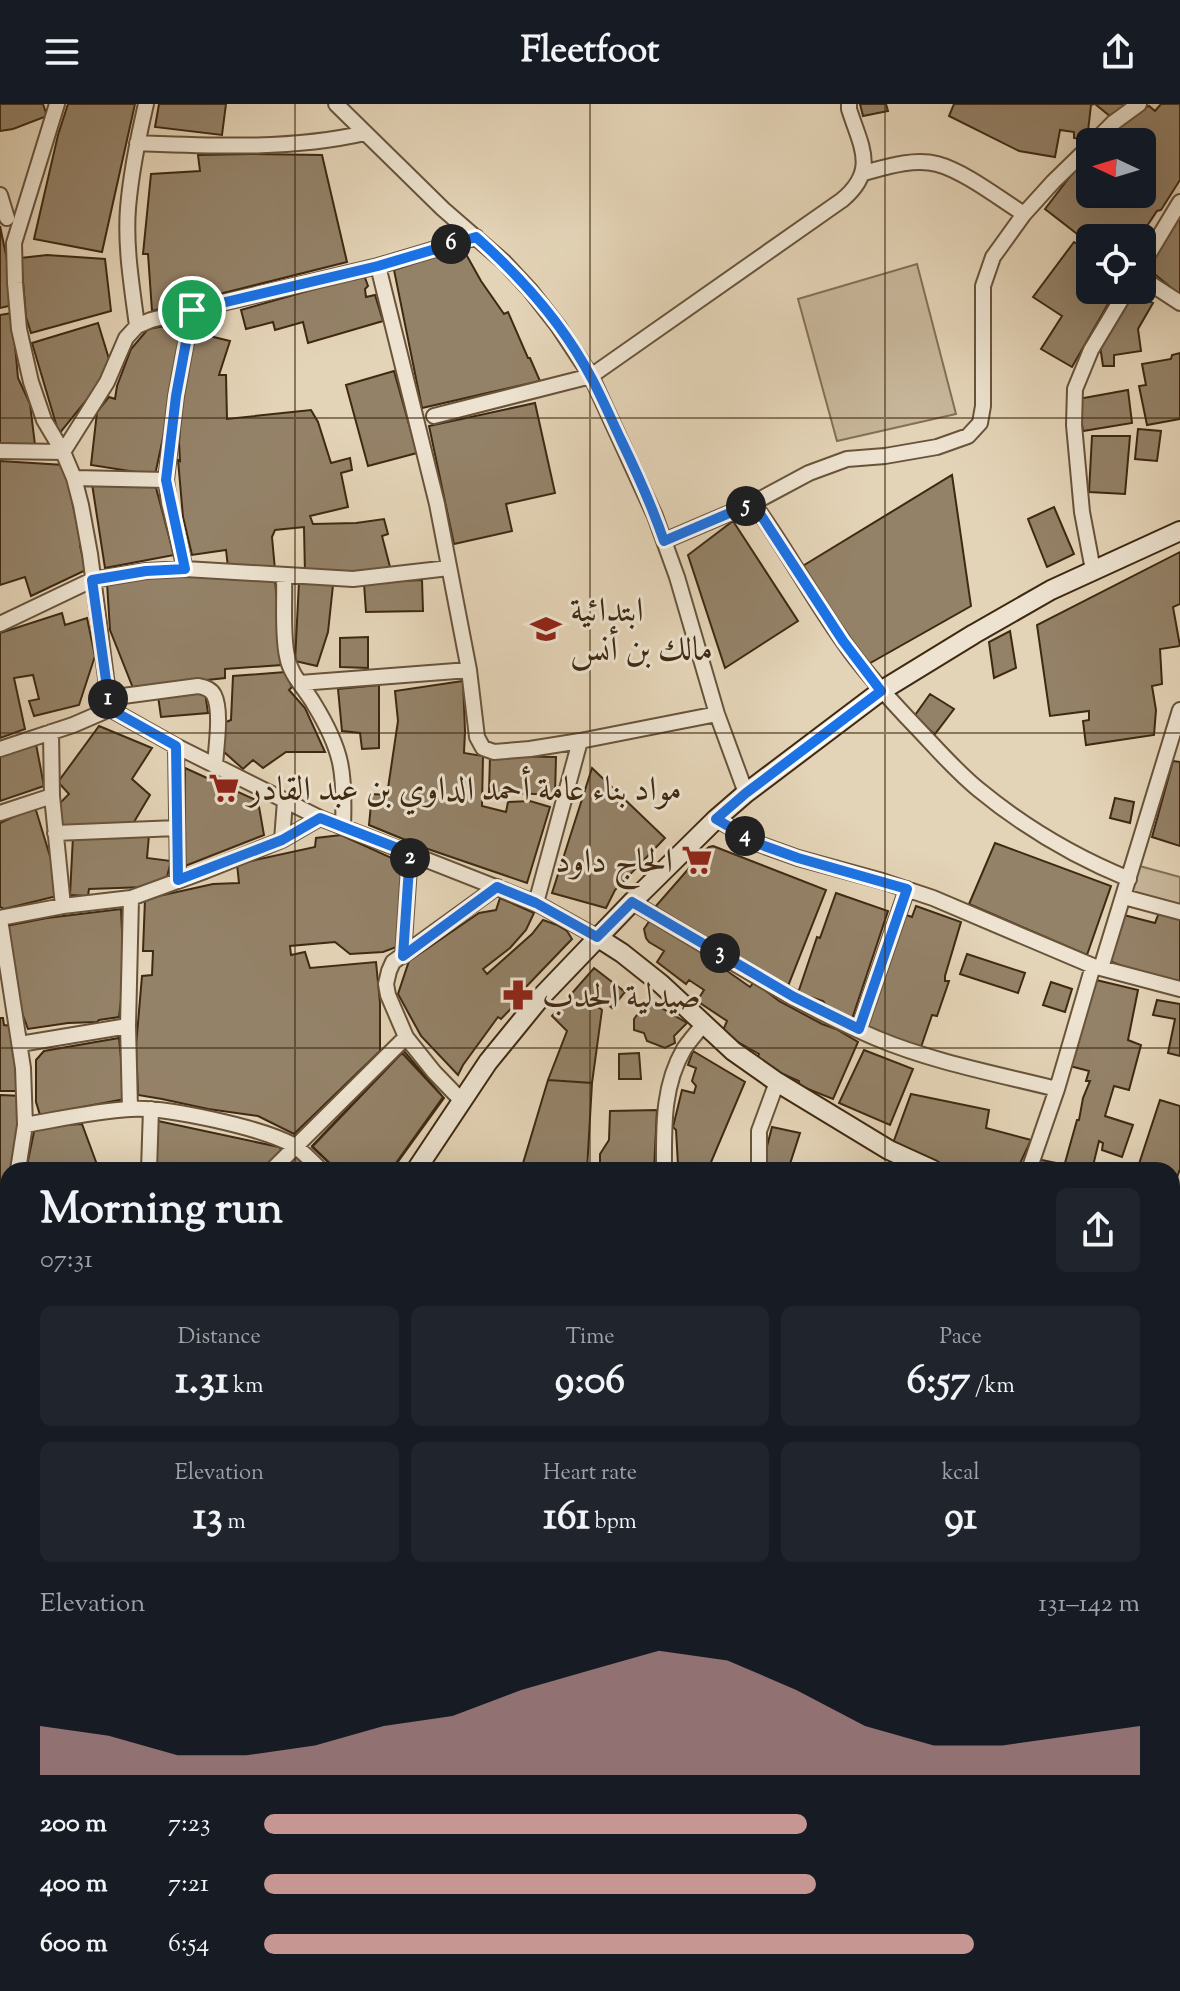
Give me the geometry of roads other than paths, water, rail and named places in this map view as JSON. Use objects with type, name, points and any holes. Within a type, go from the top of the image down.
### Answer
[{"type":"street","points":[[9,219],[57,104]]},
{"type":"street","points":[[137,326],[129,258],[128,210],[146,104]]},
{"type":"street","points":[[336,104],[443,209],[504,262],[558,326],[591,376],[655,516],[677,577],[717,714],[746,793]]},
{"type":"street","points":[[434,416],[591,376],[842,200],[855,189],[864,173],[864,158],[849,104]]},
{"type":"street","points":[[1108,128],[1139,104]]},
{"type":"street","points":[[137,143],[278,145],[335,140],[365,133]]},
{"type":"street","points":[[664,541],[753,503],[809,473],[847,459],[937,447],[968,436],[980,423],[983,406],[983,286],[993,257],[1024,214],[1076,160]]},
{"type":"street","points":[[864,173],[914,162],[937,164],[963,176],[1024,214]]},
{"type":"street","points":[[0,195],[14,243],[19,329],[31,382],[44,420],[74,478],[81,505],[109,704]]},
{"type":"street","points":[[1156,242],[1180,202]]},
{"type":"street","points":[[63,452],[107,382],[126,338],[137,326],[151,320],[378,266],[476,237]]},
{"type":"street","points":[[378,266],[437,504],[469,670],[477,737],[483,748],[494,752],[530,749],[717,714]]},
{"type":"street","points":[[1156,287],[1180,303]]},
{"type":"street","points":[[1093,570],[1082,512],[1074,425],[1075,389],[1091,350],[1119,304]]},
{"type":"street","points":[[185,569],[166,480],[176,396],[192,310]]},
{"type":"street","points":[[0,451],[63,452]]},
{"type":"street","points":[[74,478],[166,480]]},
{"type":"street","points":[[753,503],[843,641],[881,691],[975,787],[1014,818],[1076,855],[1129,879]]},
{"type":"street","points":[[421,1162],[488,1062],[541,997],[632,902],[746,793],[881,691],[1038,597],[1180,531]]},
{"type":"street","points":[[0,624],[92,580],[146,571],[185,569],[353,579],[449,568]]},
{"type":"street","points":[[284,576],[287,656],[292,672],[334,739],[342,763],[343,827]]},
{"type":"street","points":[[300,683],[469,670]]},
{"type":"street","points":[[0,749],[51,732],[109,704],[198,686],[214,694],[218,710],[215,766]]},
{"type":"street","points":[[109,704],[176,746],[320,818],[536,903],[597,937],[651,976],[733,1051],[777,1082],[889,1150],[915,1162]]},
{"type":"street","points":[[1032,1162],[1097,967],[1124,897],[1180,710]]},
{"type":"street","points":[[51,732],[52,796],[63,906]]},
{"type":"street","points":[[536,903],[580,741]]},
{"type":"street","points":[[176,746],[178,880]]},
{"type":"street","points":[[0,813],[52,796]]},
{"type":"street","points":[[282,840],[285,801]]},
{"type":"street","points":[[19,1162],[25,1125],[24,1080],[20,1044],[8,1016],[0,919],[63,906],[131,898],[282,840],[320,818]]},
{"type":"street","points":[[716,819],[759,844],[948,903],[1097,967],[1180,989]]},
{"type":"street","points":[[55,833],[177,828]]},
{"type":"street","points":[[403,956],[410,853]]},
{"type":"street","points":[[461,1100],[406,1037],[386,984],[393,962],[497,887]]},
{"type":"street","points":[[859,1029],[907,889]]},
{"type":"street","points":[[1124,897],[1180,912]]},
{"type":"street","points":[[130,1109],[131,898]]},
{"type":"street","points":[[632,902],[794,997],[876,1038],[929,1057],[1057,1089]]},
{"type":"street","points":[[664,1162],[664,1112],[674,1071],[685,1048],[704,1024]]},
{"type":"street","points":[[20,1044],[128,1026]]},
{"type":"street","points":[[280,1162],[406,1037]]},
{"type":"street","points":[[759,1162],[759,1131],[777,1082]]},
{"type":"street","points":[[25,1125],[130,1109],[151,1109],[263,1134],[295,1146],[312,1162]]},
{"type":"street","points":[[149,1162],[151,1109]]},
{"type":"place","name":"ابتدائية مالك بن أنس","points":[[546,629]]},
{"type":"place","name":"مواد بناء عامة أحمد الداوي بن عبد القادر","points":[[224,788]]},
{"type":"place","name":"الحاج داود","points":[[697,860]]},
{"type":"place","name":"صيدلية الحدب","points":[[518,995]]}]
